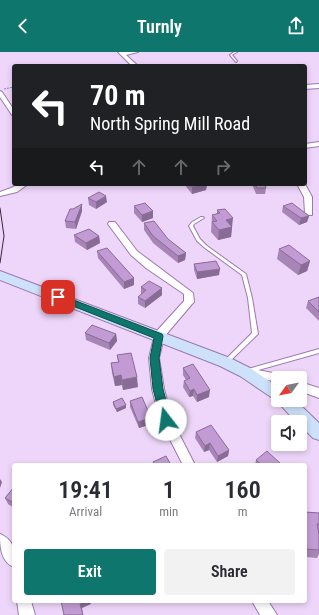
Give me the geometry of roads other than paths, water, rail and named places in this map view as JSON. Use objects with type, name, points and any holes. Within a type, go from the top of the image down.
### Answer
[{"type":"main road","points":[[0,275],[225,362],[245,372],[271,390]]},
{"type":"main road","points":[[291,407],[319,433]]},
{"type":"street","points":[[121,53],[136,52]]},
{"type":"street","points":[[121,53],[133,64]]},
{"type":"street","points":[[307,87],[319,86]]},
{"type":"street","points":[[0,93],[12,111]]},
{"type":"street","points":[[307,146],[319,144]]},
{"type":"street","points":[[0,194],[14,190],[21,186]]},
{"type":"street","points":[[302,186],[308,197],[309,213]]},
{"type":"street","points":[[112,224],[134,253],[149,266],[188,293],[189,302],[159,336],[154,358],[158,389],[166,420],[188,463]]},
{"type":"street","points":[[245,372],[271,377]]},
{"type":"street","points":[[307,389],[319,393]]},
{"type":"street","points":[[0,541],[4,544],[12,557]]},
{"type":"street","points":[[24,603],[26,615]]},
{"type":"street","points":[[260,603],[269,615]]},
{"type":"lane","points":[[236,52],[231,55],[236,61]]},
{"type":"lane","points":[[202,218],[193,223],[191,226],[193,233],[206,247],[244,274],[250,298],[255,334],[225,362]]},
{"type":"lane","points":[[245,372],[319,351]]},
{"type":"tram line","points":[[0,208],[4,236],[0,263]]}]
